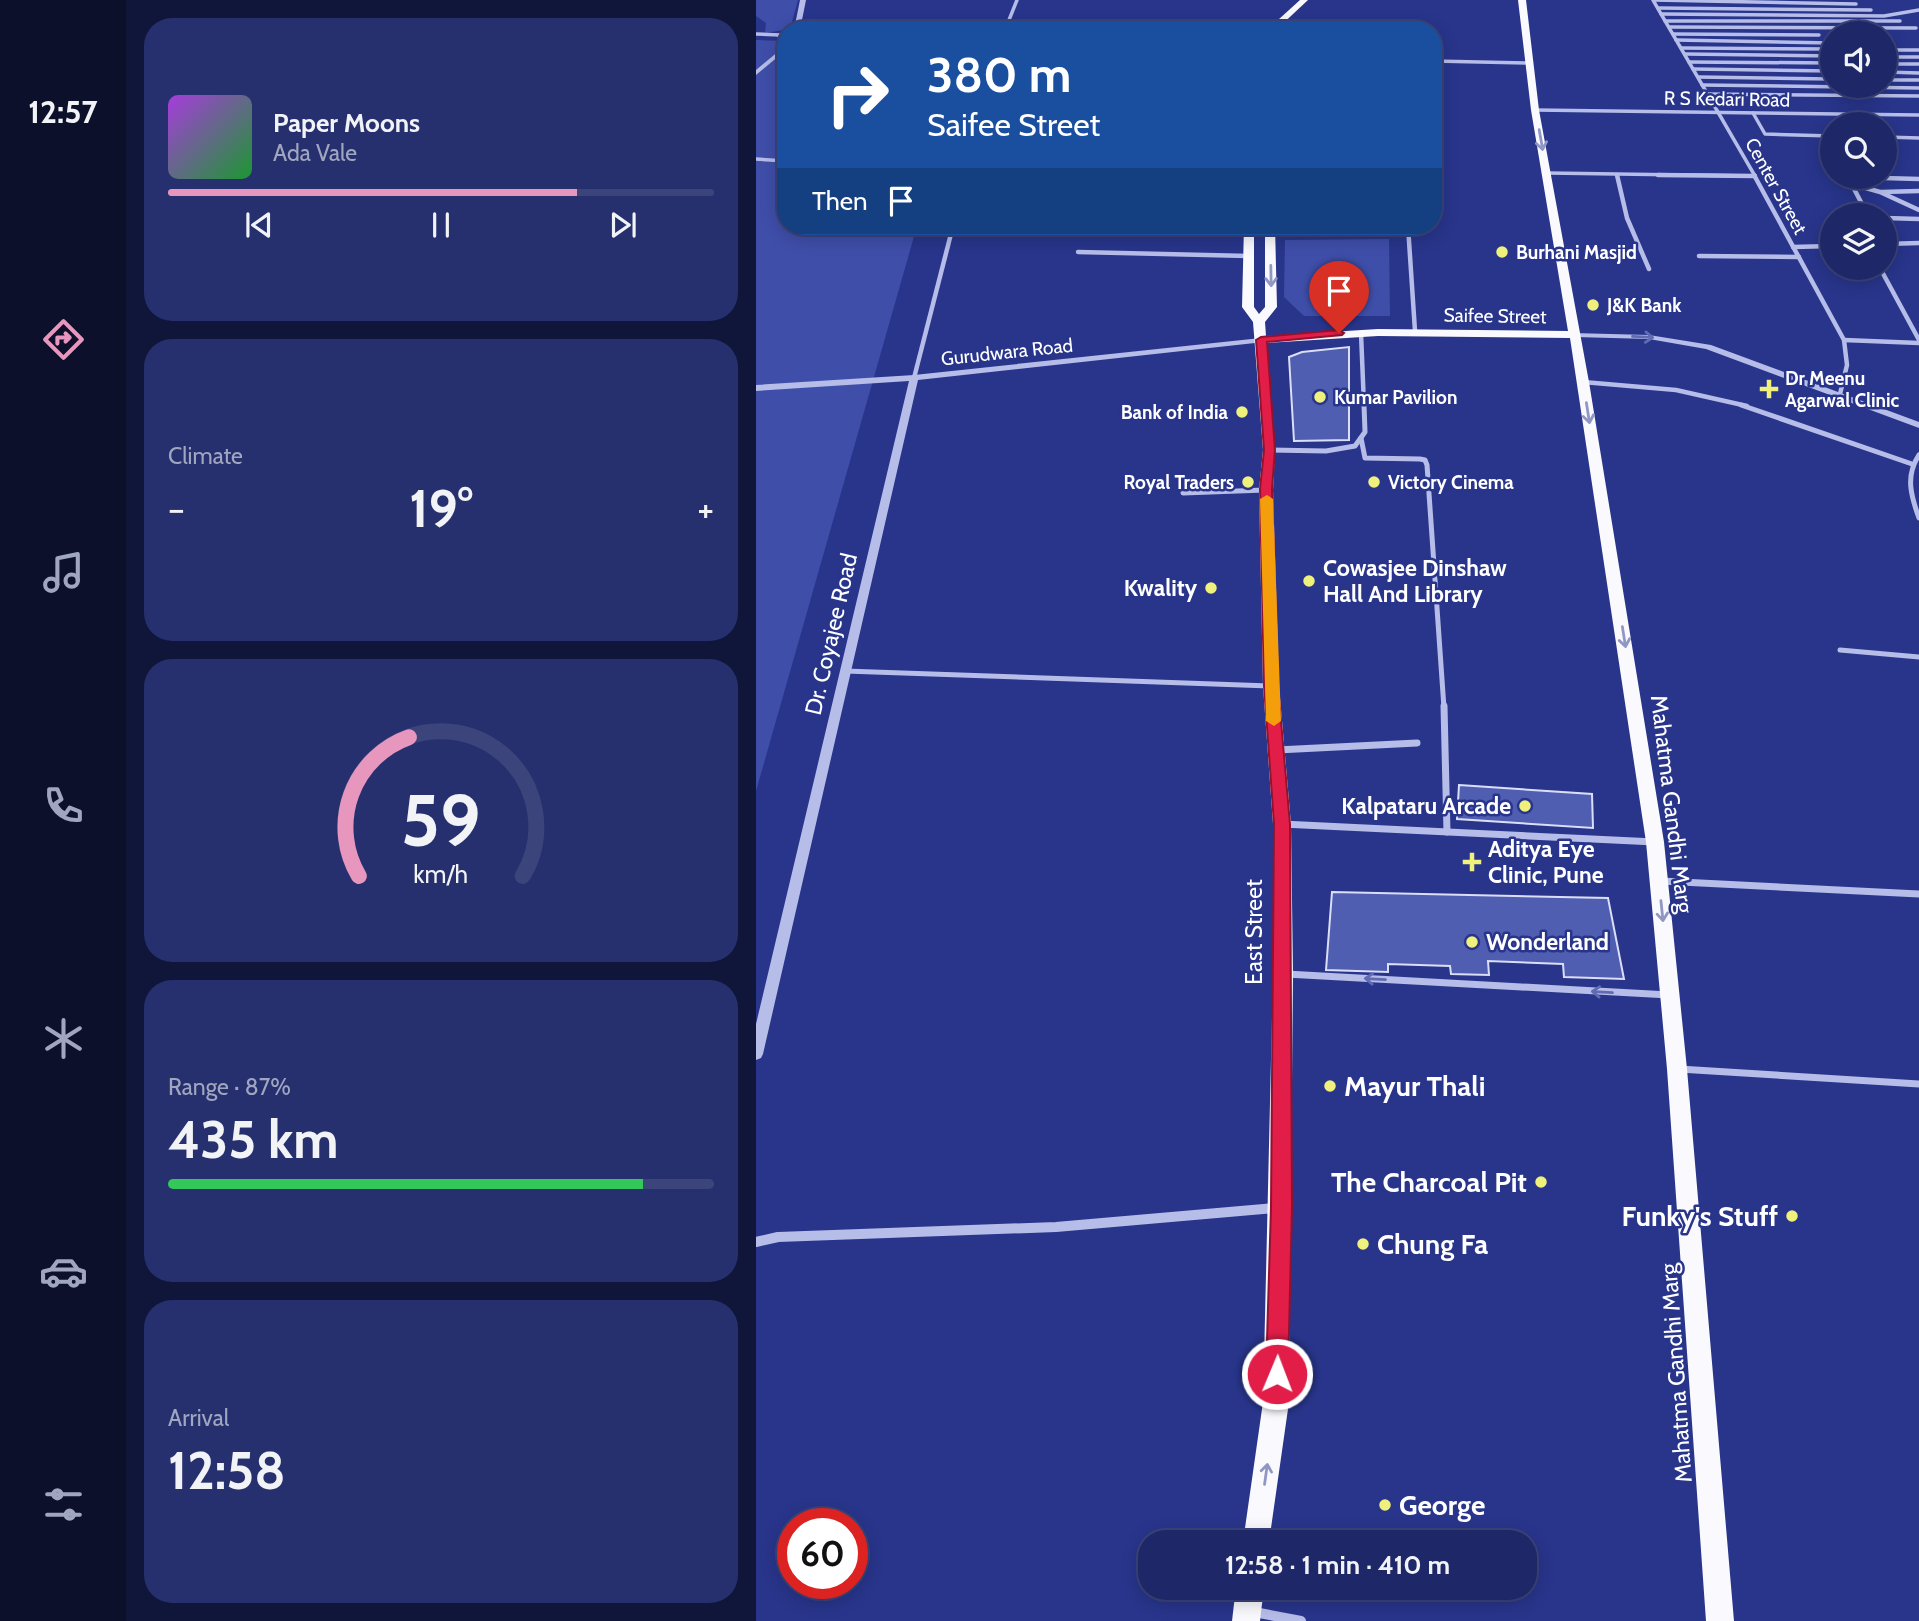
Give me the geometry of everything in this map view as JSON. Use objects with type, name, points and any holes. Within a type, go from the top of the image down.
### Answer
[{"type":"main road","points":[[1281,21],[1304,0]]},
{"type":"main road","name":"Mahatma Gandhi Marg","points":[[1522,0],[1535,110],[1583,382],[1655,842],[1677,1069],[1720,1621]]},
{"type":"main road","name":"East Street","points":[[1249,235],[1248,307],[1260,331],[1269,450],[1266,489],[1271,686],[1282,824],[1281,1207],[1276,1402],[1258,1530]]},
{"type":"main road","name":"East Street","points":[[1260,331],[1272,307],[1270,235]]},
{"type":"main road","name":"Saifee Street","points":[[1260,331],[1317,334],[1415,331],[1575,335]]},
{"type":"street","points":[[799,21],[803,0]]},
{"type":"street","points":[[1009,21],[1017,0]]},
{"type":"street","points":[[1653,0],[1856,4]]},
{"type":"street","name":"Center Street","points":[[1653,0],[1755,176],[1844,340],[1847,365],[1840,394]]},
{"type":"street","points":[[1847,0],[1917,28]]},
{"type":"street","points":[[1721,1],[1725,8]]},
{"type":"street","points":[[1658,8],[1871,10]]},
{"type":"street","points":[[1661,14],[1884,16],[1919,10]]},
{"type":"street","points":[[1665,21],[1900,22]]},
{"type":"street","points":[[1669,27],[1917,28]]},
{"type":"street","points":[[756,34],[777,35]]},
{"type":"street","points":[[1673,34],[1819,35]]},
{"type":"street","points":[[1676,40],[1820,43]]},
{"type":"street","points":[[1681,48],[1820,49]]},
{"type":"street","points":[[1897,50],[1919,50]]},
{"type":"street","points":[[756,72],[777,54]]},
{"type":"street","points":[[1685,54],[1820,56]]},
{"type":"street","points":[[1897,57],[1919,57]]},
{"type":"street","points":[[1442,61],[1531,63]]},
{"type":"street","points":[[1689,61],[1820,63]]},
{"type":"street","points":[[1897,64],[1919,64]]},
{"type":"street","points":[[1693,69],[1820,71]]},
{"type":"street","points":[[1897,72],[1919,72]]},
{"type":"street","points":[[1698,77],[1820,79]]},
{"type":"street","points":[[1897,80],[1919,80]]},
{"type":"street","points":[[1702,85],[1919,88]]},
{"type":"street","points":[[1707,94],[1919,96]]},
{"type":"street","name":"R S Kedari Road","points":[[1535,110],[1919,115]]},
{"type":"street","points":[[1753,113],[1765,134],[1820,136]]},
{"type":"street","points":[[1897,137],[1919,138]]},
{"type":"street","points":[[756,159],[777,160]]},
{"type":"street","points":[[1546,173],[1755,176]]},
{"type":"street","points":[[1616,174],[1627,218],[1649,269]]},
{"type":"street","points":[[1897,178],[1919,179]]},
{"type":"street","points":[[1870,189],[1919,210]]},
{"type":"street","points":[[1880,192],[1919,191]]},
{"type":"street","points":[[1897,218],[1919,219]]},
{"type":"street","name":"Dr. Coyajee Road","points":[[756,1054],[843,671],[951,235]]},
{"type":"street","name":"Saifee Street","points":[[1409,235],[1415,331]]},
{"type":"street","points":[[1897,244],[1919,243]]},
{"type":"street","points":[[1793,247],[1820,246]]},
{"type":"street","points":[[1078,252],[1249,256]]},
{"type":"street","points":[[1699,256],[1799,257]]},
{"type":"street","points":[[1844,340],[1919,342],[1886,280]]},
{"type":"street","name":"Gurudwara Road","points":[[756,387],[914,378],[1260,331]]},
{"type":"street","points":[[1269,450],[1341,449],[1355,446],[1362,438],[1365,432],[1361,332]]},
{"type":"street","points":[[1575,335],[1649,337],[1696,344],[1840,394],[1919,425]]},
{"type":"street","points":[[1583,382],[1647,386],[1707,396],[1780,416],[1912,464]]},
{"type":"street","points":[[1362,438],[1365,458],[1420,459],[1425,460],[1427,465],[1445,728],[1447,832]]},
{"type":"street","points":[[1919,455],[1912,464],[1909,481],[1919,518]]},
{"type":"street","points":[[1183,493],[1266,489]]},
{"type":"street","points":[[1840,650],[1919,657]]},
{"type":"street","points":[[843,671],[1271,686]]},
{"type":"street","points":[[1276,750],[1417,743]]},
{"type":"street","points":[[1282,824],[1655,842]]},
{"type":"street","points":[[1659,881],[1919,894]]},
{"type":"street","points":[[1283,974],[1670,995]]},
{"type":"street","points":[[1677,1069],[1919,1084]]},
{"type":"street","points":[[756,1242],[778,1237],[1056,1227],[1281,1207]]},
{"type":"street","points":[[1247,1606],[1301,1621]]},
{"type":"shaded area","points":[[756,0],[798,0],[792,21],[777,21],[777,31],[765,33],[766,23],[756,16]]},
{"type":"shaded area","points":[[756,40],[777,41],[777,235],[914,235],[756,791]]},
{"type":"shaded area","points":[[1389,239],[1390,316],[1304,316],[1284,297],[1285,240]]},
{"type":"building","name":"Kumar Pavilion","points":[[1349,347],[1349,440],[1294,441],[1289,357],[1302,352]]},
{"type":"building","name":"Kalpataru Arcade","points":[[1459,785],[1592,794],[1593,828],[1457,819]]},
{"type":"building","name":"Wonderland","points":[[1332,892],[1608,898],[1624,979],[1564,977],[1563,964],[1488,961],[1489,975],[1451,974],[1450,966],[1388,964],[1388,972],[1326,970]]},
{"type":"slow traffic","points":[[1267,499],[1274,721]]},
{"type":"place","name":"Burhani Masjid","points":[[1502,252]]},
{"type":"place","name":"J&K Bank","points":[[1593,305]]},
{"type":"place","name":"Dr Meenu Agarwal Clinic","points":[[1769,389]]},
{"type":"place","name":"Kumar Pavilion","points":[[1320,397]]},
{"type":"place","name":"Bank of India","points":[[1242,412]]},
{"type":"place","name":"Royal Traders","points":[[1248,482]]},
{"type":"place","name":"Victory Cinema","points":[[1374,482]]},
{"type":"place","name":"Cowasjee Dinshaw Hall And Library","points":[[1309,581]]},
{"type":"place","name":"Kwality","points":[[1211,588]]},
{"type":"place","name":"Kalpataru Arcade","points":[[1525,806]]},
{"type":"place","name":"Aditya Eye Clinic, Pune","points":[[1472,862]]},
{"type":"place","name":"Wonderland","points":[[1472,942]]},
{"type":"place","name":"Mayur Thali","points":[[1330,1086]]},
{"type":"place","name":"The Charcoal Pit","points":[[1541,1182]]},
{"type":"place","name":"Funky's Stuff","points":[[1792,1216]]},
{"type":"place","name":"Chung Fa","points":[[1363,1244]]},
{"type":"place","name":"George","points":[[1385,1505]]},
{"type":"route","points":[[1277,1374],[1281,1207],[1282,824],[1271,686],[1266,489],[1269,450],[1261,340],[1339,333]]}]
